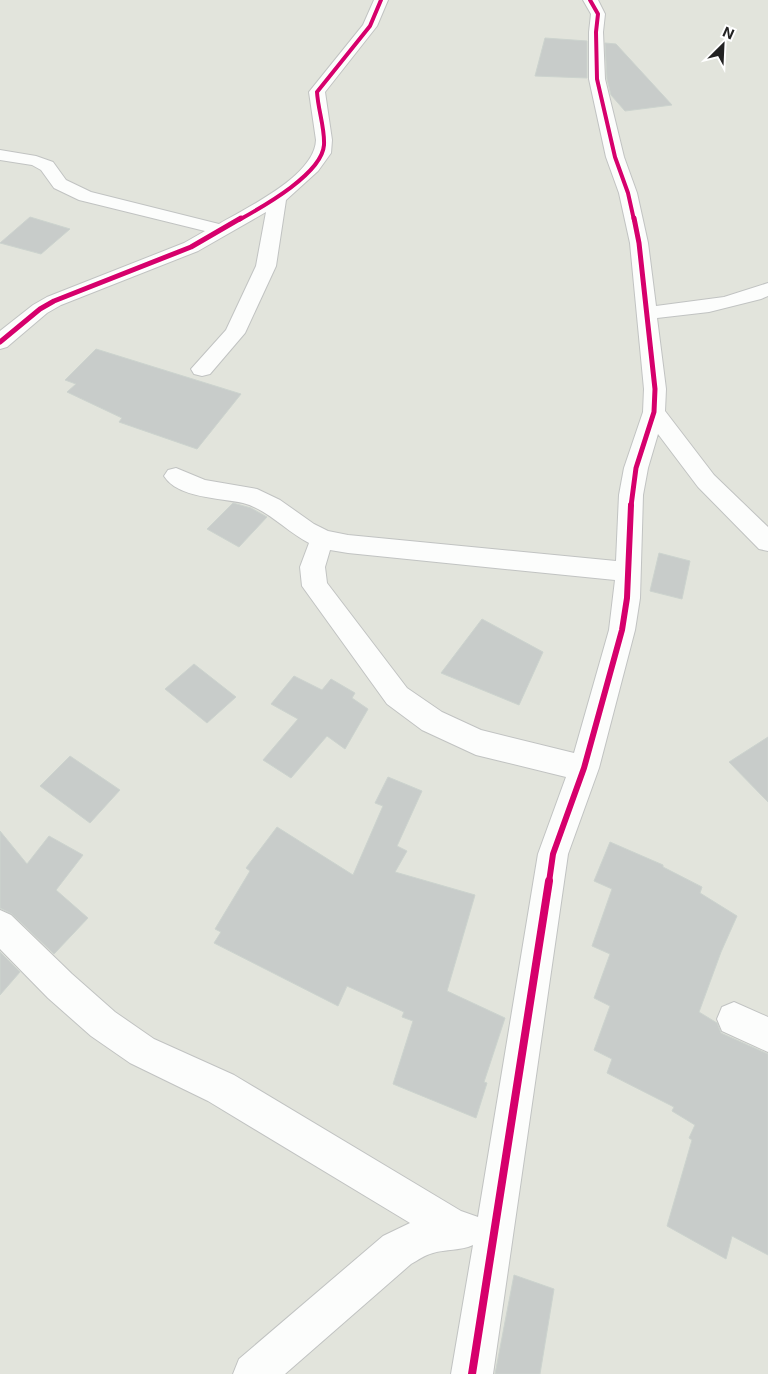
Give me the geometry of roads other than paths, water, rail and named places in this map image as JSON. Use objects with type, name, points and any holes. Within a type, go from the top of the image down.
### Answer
[{"type":"street","points":[[0,342],[40,309],[54,301],[191,247],[277,198],[298,181],[323,154],[324,143],[317,92],[370,26],[382,0]]},
{"type":"street","points":[[472,1374],[474,1232],[553,854],[584,768],[622,630],[627,598],[631,495],[636,468],[654,412],[655,389],[639,244],[630,201],[615,157],[597,79],[596,32],[598,14],[590,0]]},
{"type":"street","points":[[0,155],[36,161],[47,166],[60,184],[85,196],[222,230]]},
{"type":"street","points":[[202,369],[235,333],[266,266],[277,198]]},
{"type":"street","points":[[648,313],[690,310],[731,301],[768,289]]},
{"type":"street","points":[[654,412],[706,481],[768,542]]},
{"type":"street","points":[[176,476],[202,488],[249,495],[272,506],[305,530],[323,540],[628,572]]},
{"type":"street","points":[[323,540],[314,559],[311,572],[315,586],[397,696],[432,721],[476,742],[584,768]]},
{"type":"street","points":[[0,926],[60,986],[102,1024],[142,1051],[222,1088],[474,1232]]},
{"type":"street","points":[[734,1020],[768,1035]]},
{"type":"street","points":[[254,1374],[397,1250],[426,1235],[474,1232]]}]
